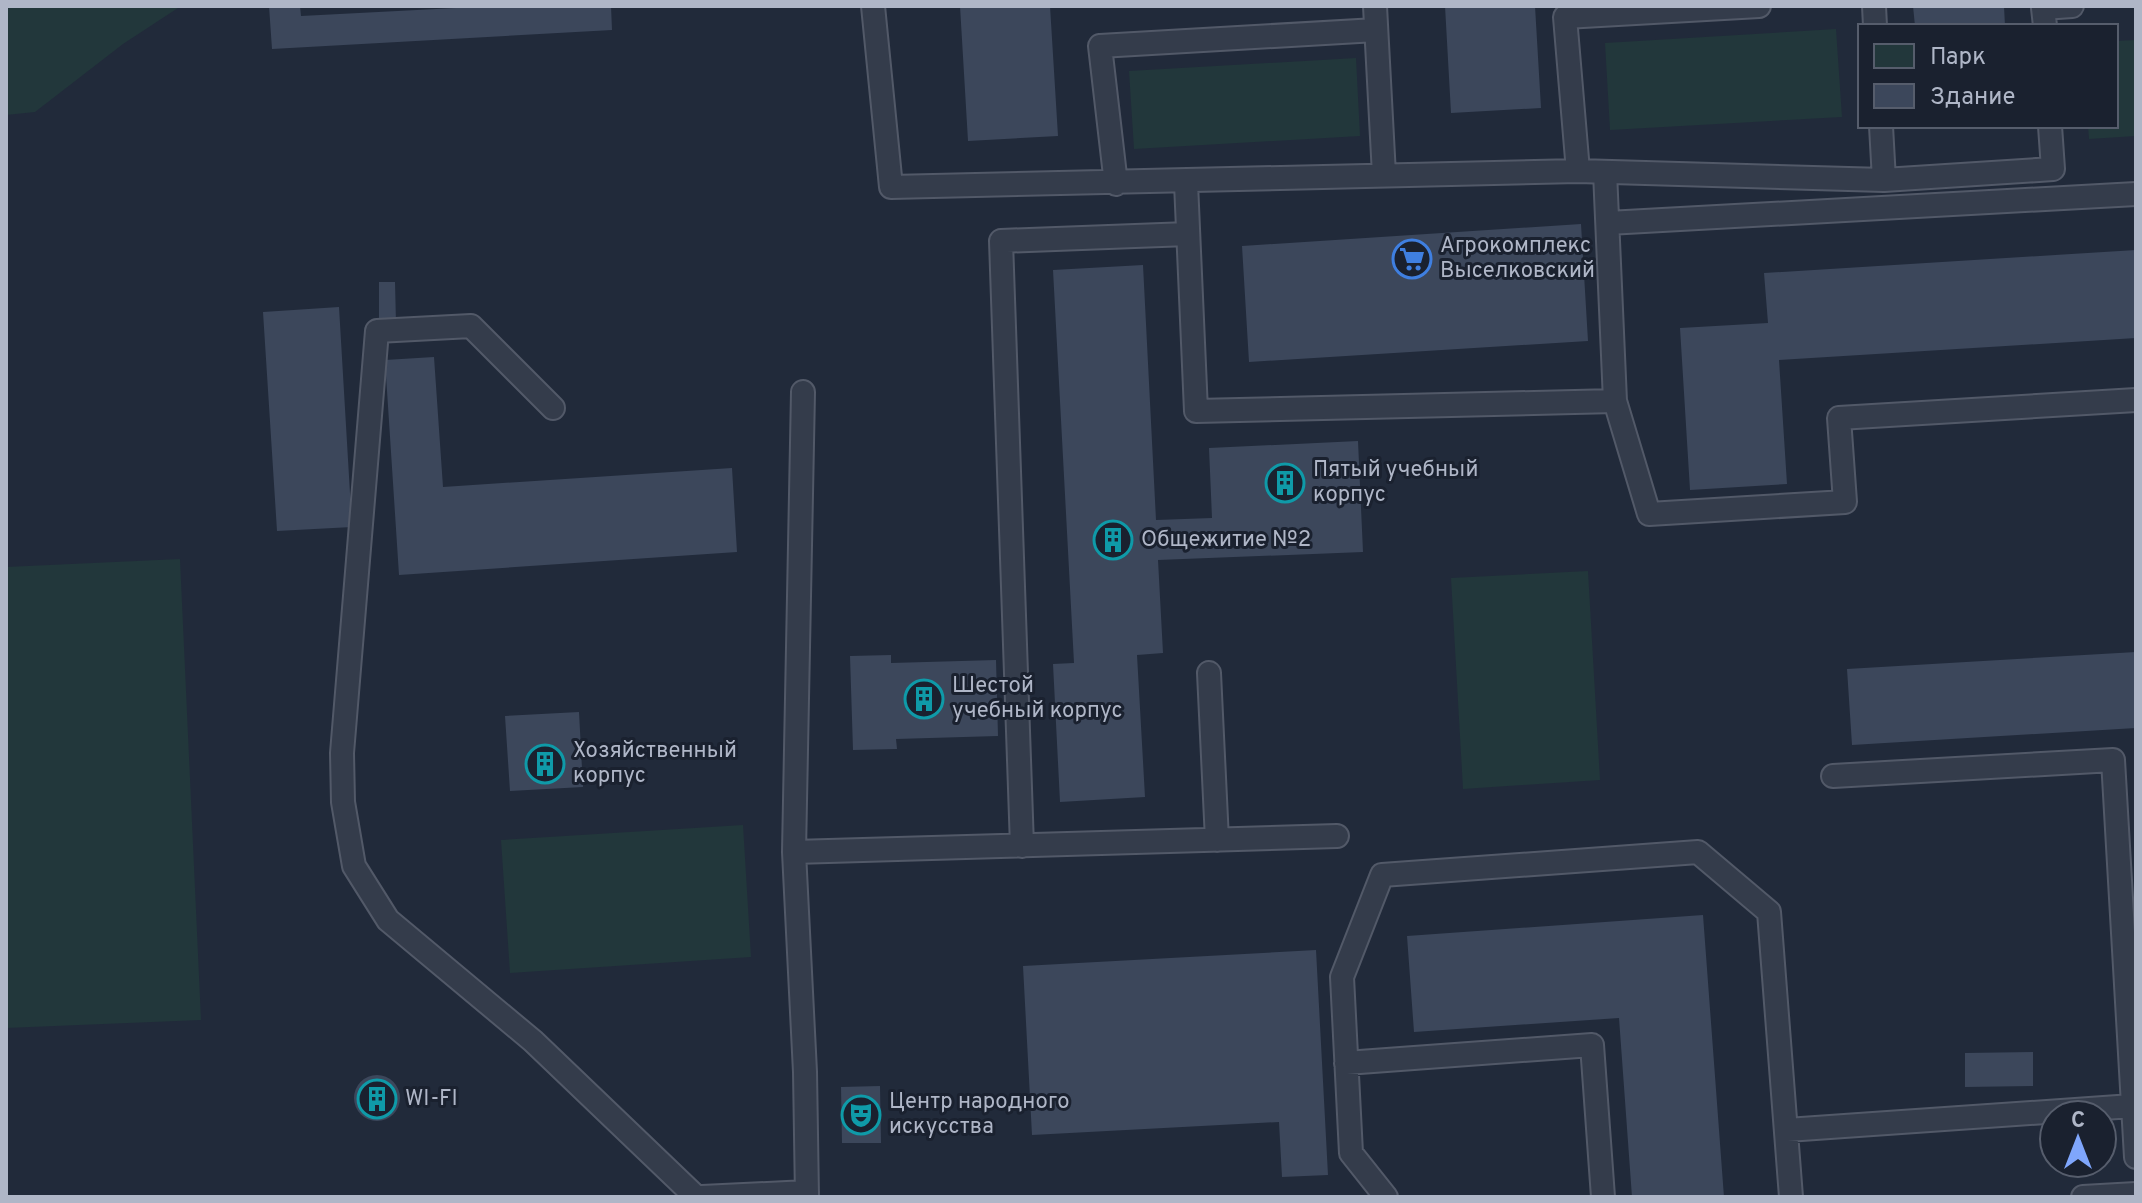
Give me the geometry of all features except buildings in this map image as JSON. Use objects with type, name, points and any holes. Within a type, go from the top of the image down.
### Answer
[{"type":"lane","points":[[873,6],[891,187],[1186,183],[1578,171],[1884,180],[2053,169],[2050,128]]},
{"type":"lane","points":[[1375,6],[1384,175]]},
{"type":"lane","points":[[1578,171],[1565,17],[1759,6]]},
{"type":"lane","points":[[2045,24],[2043,8],[2072,6]]},
{"type":"lane","points":[[1116,184],[1100,46],[1376,30]]},
{"type":"lane","points":[[1881,128],[1884,180]]},
{"type":"lane","points":[[1605,172],[1615,401],[1649,514],[1845,502],[1839,418],[2136,400]]},
{"type":"lane","points":[[1186,183],[1196,411],[1615,401]]},
{"type":"lane","points":[[1608,223],[2136,194]]},
{"type":"lane","points":[[1022,846],[1001,241],[1188,234]]},
{"type":"lane","points":[[553,408],[471,326],[377,331],[342,753],[343,802],[354,866],[388,920],[533,1041],[699,1197],[807,1195],[794,852],[803,392]]},
{"type":"lane","points":[[1209,673],[1217,840]]},
{"type":"lane","points":[[1833,776],[2113,760],[2136,1157]]},
{"type":"lane","points":[[794,852],[1337,836]]},
{"type":"lane","points":[[1386,1197],[1351,1153],[1342,977],[1382,875],[1698,852],[1769,912],[1791,1197]]},
{"type":"lane","points":[[1346,1063],[1592,1045],[1603,1197]]},
{"type":"lane","points":[[1787,1130],[2132,1106]]},
{"type":"lane","points":[[2083,1197],[2136,1194]]},
{"type":"green space","points":[[6,6],[181,6],[123,44],[35,112],[6,115]]},
{"type":"green space","points":[[1836,29],[1842,117],[1610,130],[1605,43]]},
{"type":"green space","points":[[2136,40],[2136,136],[2089,139],[2088,128],[2118,128],[2118,41]]},
{"type":"green space","points":[[1356,58],[1360,136],[1134,149],[1129,71]]},
{"type":"green space","points":[[180,559],[201,1020],[6,1028],[6,567]]},
{"type":"green space","points":[[1588,571],[1600,780],[1463,789],[1451,578]]},
{"type":"green space","points":[[743,825],[751,957],[510,973],[501,840]]},
{"type":"place","name":"Агрокомплекс Выселковский","points":[[1412,259]]},
{"type":"place","name":"Пятый учебный корпус","points":[[1285,483]]},
{"type":"place","name":"Общежитие №2","points":[[1113,540]]},
{"type":"place","name":"Шестой учебный корпус","points":[[924,699]]},
{"type":"place","name":"Хозяйственный корпус","points":[[545,764]]},
{"type":"place","name":"WI-FI","points":[[377,1099]]},
{"type":"place","name":"Центр народного искусства","points":[[861,1115]]}]
